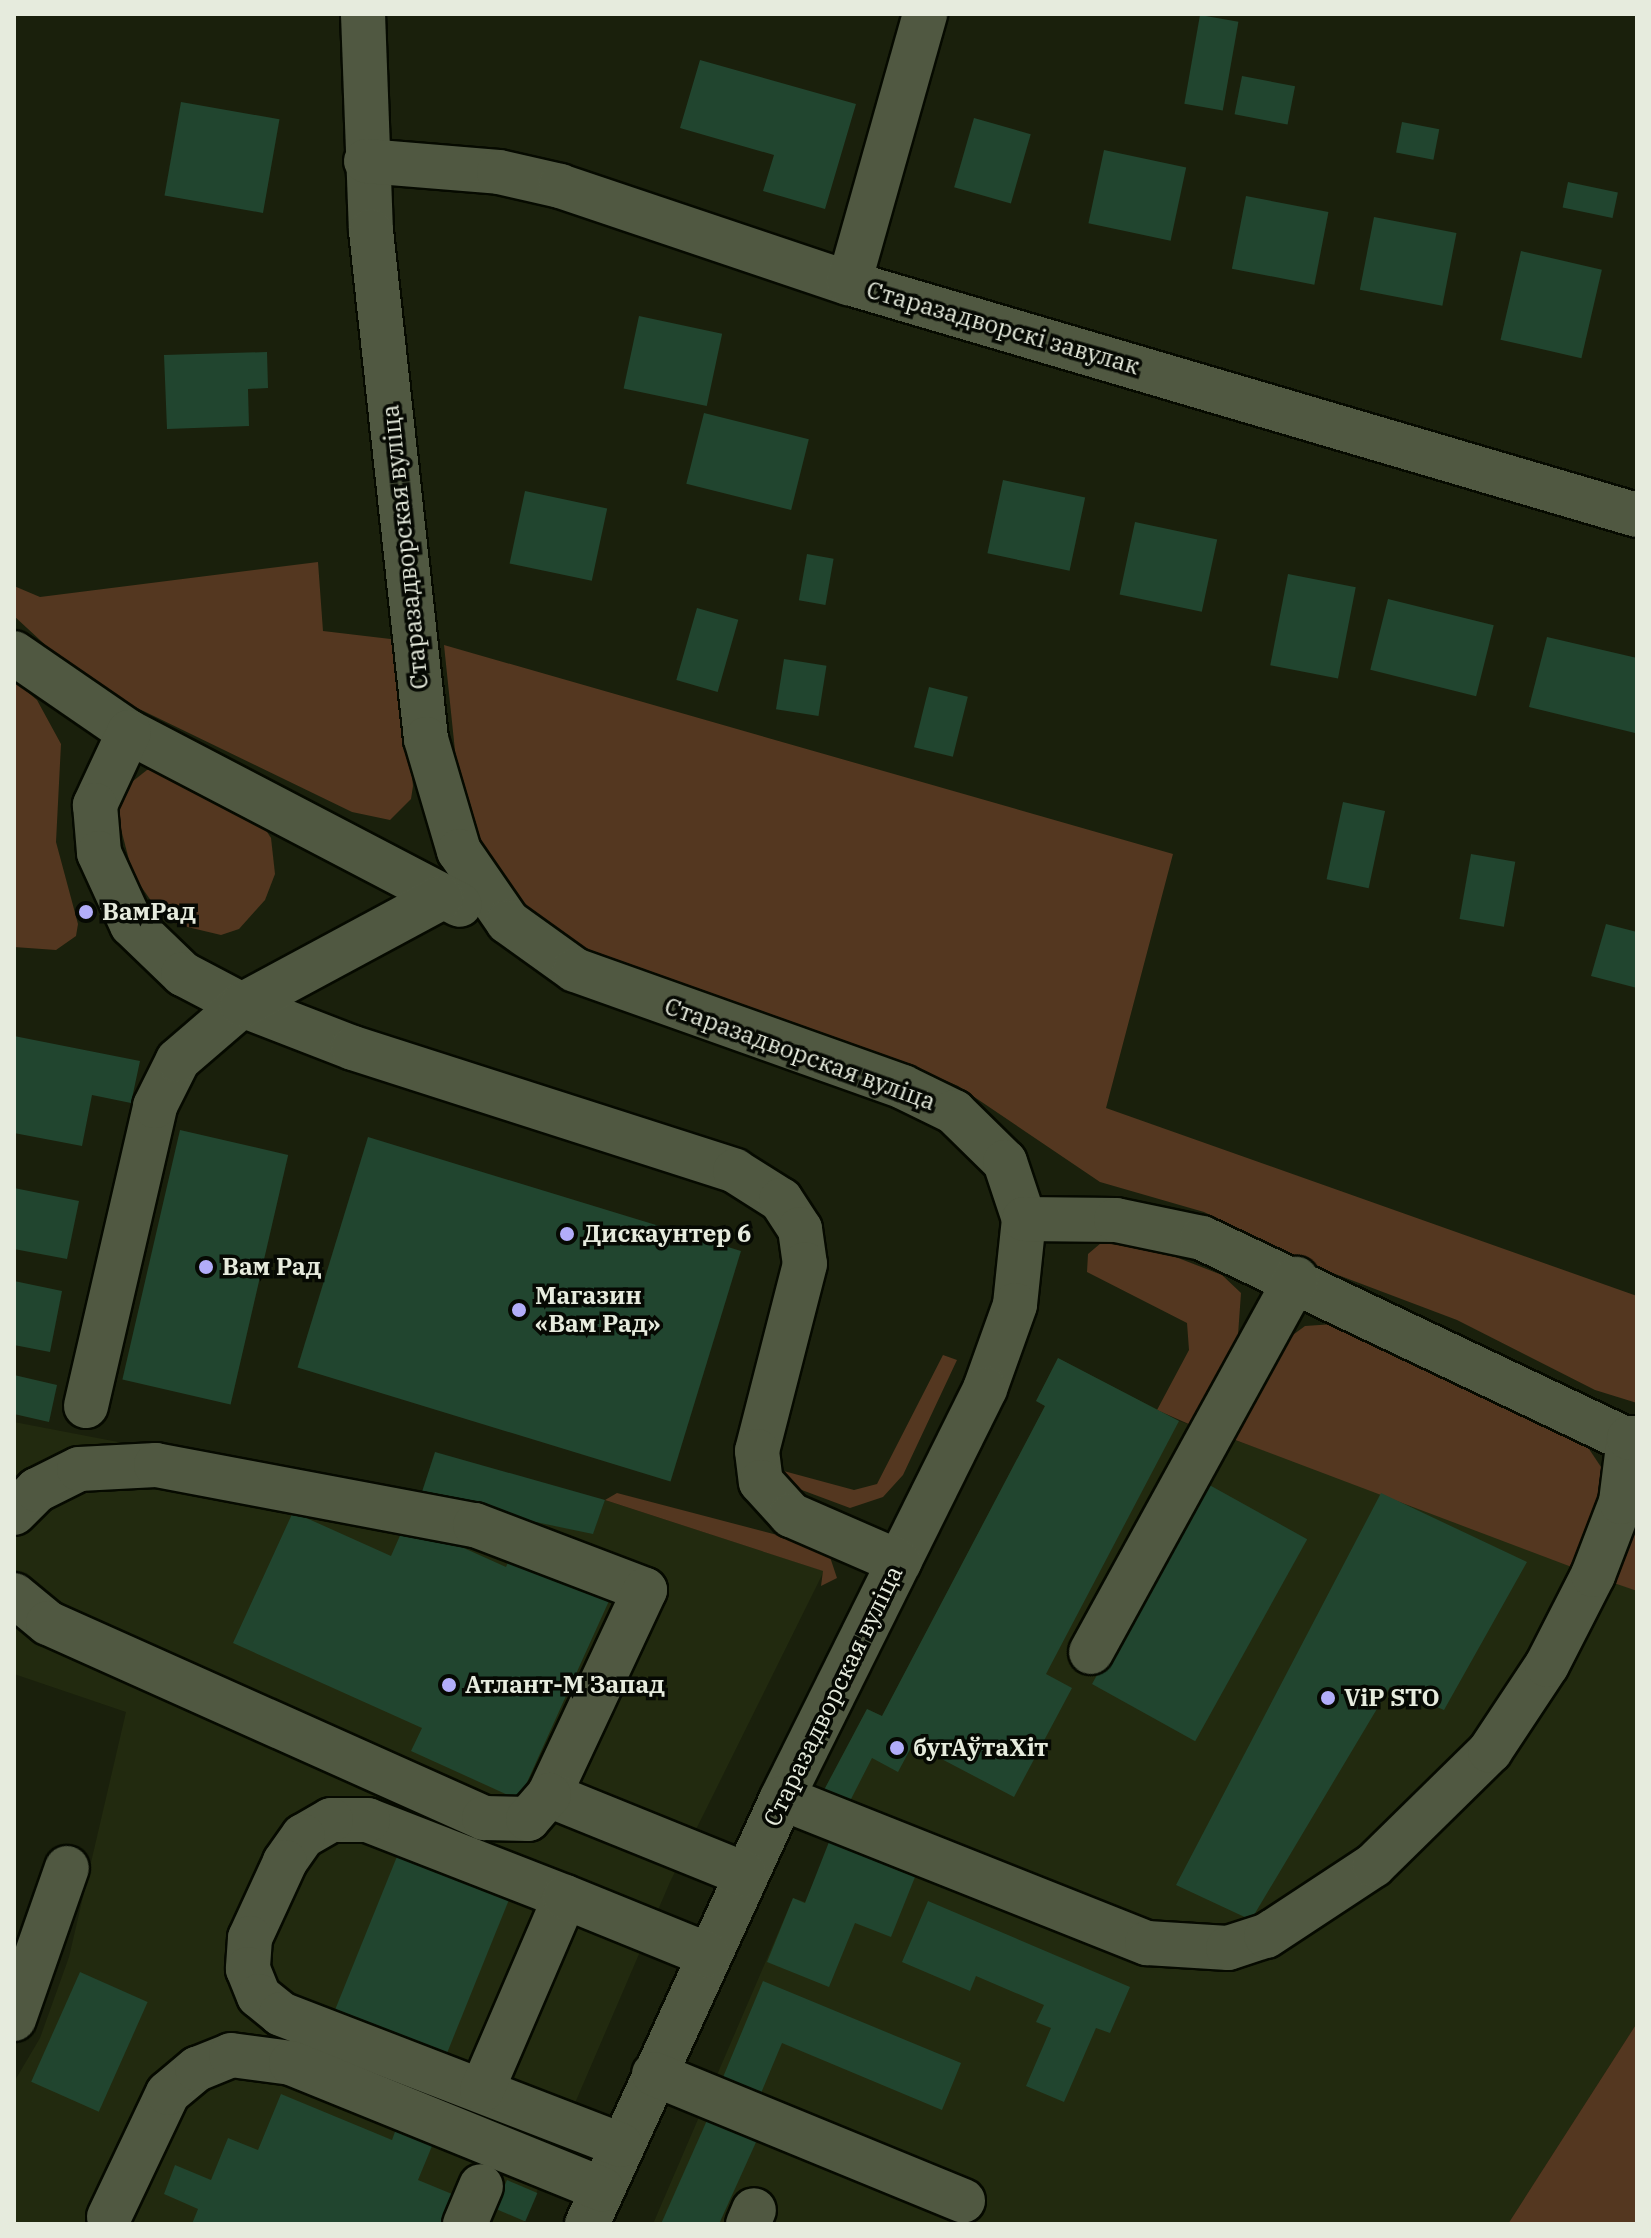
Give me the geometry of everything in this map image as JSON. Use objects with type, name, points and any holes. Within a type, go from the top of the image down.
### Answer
[{"type":"street","name":"Старазадворская вуліца","points":[[363,14],[366,161],[426,739],[448,828],[508,922],[600,981],[903,1087],[954,1112],[1005,1162],[1024,1219],[1020,1276],[1002,1346],[745,1874],[621,2145],[595,2214]]},
{"type":"street","points":[[849,283],[925,14]]},
{"type":"street","name":"Старазадворскі завулак","points":[[366,161],[499,172],[560,186],[849,283],[1637,515]]},
{"type":"street","points":[[14,653],[129,732],[441,898],[508,922]]},
{"type":"street","points":[[129,732],[95,805],[107,876],[146,942],[183,974],[242,1005],[406,1066],[735,1171],[767,1188],[800,1229],[805,1264],[757,1451],[761,1482],[791,1515],[899,1562]]},
{"type":"street","points":[[86,1406],[155,1106],[178,1060],[242,1005],[441,898]]},
{"type":"street","points":[[782,1798],[1147,1943],[1214,1948],[1266,1936],[1340,1891],[1413,1831],[1519,1711],[1609,1537],[1634,1441],[1296,1279],[1173,1230],[1116,1220],[1024,1219]]},
{"type":"street","points":[[1091,1652],[1296,1279]]},
{"type":"street","points":[[14,1513],[37,1490],[79,1469],[156,1465],[475,1525],[645,1590],[549,1795],[528,1819],[484,1818],[48,1623],[14,1595]]},
{"type":"street","points":[[549,1795],[745,1874]]},
{"type":"street","points":[[621,2145],[270,2007],[248,1969],[250,1938],[293,1848],[331,1820],[368,1820],[708,1955]]},
{"type":"street","points":[[14,2019],[67,1868]]},
{"type":"street","points":[[482,2090],[565,1897]]},
{"type":"street","points":[[109,2217],[168,2093],[197,2069],[231,2055],[291,2063],[595,2214]]},
{"type":"street","points":[[654,2074],[963,2201]]},
{"type":"shaded area","points":[[318,562],[323,631],[399,640],[413,786],[411,799],[390,820],[352,812],[129,704],[67,665],[14,616],[14,586],[40,597]]},
{"type":"shaded area","points":[[444,645],[1173,854],[1106,1108],[1637,1296],[1637,1403],[1595,1390],[1457,1320],[1330,1272],[1204,1212],[1100,1182],[958,1086],[904,1063],[573,945],[518,902],[477,835],[457,770]]},
{"type":"shaded area","points":[[14,680],[37,700],[61,744],[56,842],[78,924],[76,936],[56,950],[14,947]]},
{"type":"shaded area","points":[[147,770],[158,770],[262,824],[271,838],[275,874],[265,900],[239,929],[221,935],[179,925],[161,915],[133,875],[117,814],[128,785]]},
{"type":"shaded area","points":[[1101,1243],[1155,1249],[1222,1275],[1241,1293],[1238,1335],[1191,1425],[1157,1410],[1189,1350],[1187,1323],[1087,1272],[1088,1254]]},
{"type":"shaded area","points":[[1334,1324],[1581,1437],[1603,1470],[1605,1490],[1577,1569],[1230,1438],[1286,1340],[1305,1326]]},
{"type":"shaded area","points":[[943,1355],[957,1360],[903,1475],[883,1497],[850,1508],[783,1483],[780,1470],[854,1490],[877,1484]]},
{"type":"shaded area","points":[[1058,1358],[1179,1421],[1380,1490],[1637,1591],[1637,2023],[1508,2224],[653,2224],[793,1898],[805,1902],[847,1805],[823,1792],[867,1709],[882,1716],[1045,1406],[1036,1401]]},
{"type":"shaded area","points":[[14,1422],[593,1533],[605,1500],[824,1571],[670,1882],[523,2224],[14,2224],[14,2082],[40,2038],[69,1957],[126,1712],[14,1674]]},
{"type":"shaded area","points":[[617,1493],[804,1542],[830,1557],[837,1578],[821,1586],[823,1571],[605,1500]]},
{"type":"shaded area","points":[[1637,1527],[1637,1591],[1614,1583]]},
{"type":"shaded area","points":[[1637,2023],[1637,2224],[1508,2224]]},
{"type":"building","points":[[1200,15],[1238,22],[1223,110],[1184,104]]},
{"type":"building","points":[[700,60],[856,104],[825,209],[763,191],[774,155],[680,128]]},
{"type":"building","points":[[1242,76],[1295,86],[1288,125],[1235,114]]},
{"type":"building","points":[[181,102],[279,119],[263,213],[165,196]]},
{"type":"building","points":[[974,118],[1031,134],[1011,203],[954,187]]},
{"type":"building","points":[[1402,122],[1439,129],[1433,160],[1396,152]]},
{"type":"building","points":[[1104,150],[1186,167],[1171,241],[1088,223]]},
{"type":"building","points":[[1568,182],[1618,193],[1612,218],[1563,207]]},
{"type":"building","points":[[1246,196],[1328,212],[1314,285],[1232,269]]},
{"type":"building","points":[[1374,217],[1456,233],[1442,306],[1360,290]]},
{"type":"building","points":[[1521,251],[1602,270],[1581,358],[1501,340]]},
{"type":"building","points":[[639,316],[722,334],[707,406],[624,388]]},
{"type":"building","points":[[267,352],[268,388],[248,389],[249,426],[167,429],[164,355]]},
{"type":"building","points":[[704,413],[809,439],[791,510],[686,484]]},
{"type":"building","points":[[1003,480],[1085,497],[1070,571],[987,553]]},
{"type":"building","points":[[525,491],[607,508],[592,581],[510,563]]},
{"type":"building","points":[[1135,522],[1217,539],[1202,612],[1120,594]]},
{"type":"building","points":[[807,554],[834,559],[825,605],[799,600]]},
{"type":"building","points":[[1288,574],[1356,587],[1338,678],[1270,665]]},
{"type":"building","points":[[1388,599],[1494,625],[1476,696],[1370,670]]},
{"type":"building","points":[[697,608],[738,620],[718,692],[676,680]]},
{"type":"building","points":[[1547,637],[1637,658],[1635,733],[1529,707]]},
{"type":"building","points":[[784,659],[826,666],[818,716],[776,709]]},
{"type":"building","points":[[929,687],[968,697],[953,757],[914,747]]},
{"type":"building","points":[[1343,802],[1385,811],[1369,888],[1327,879]]},
{"type":"building","points":[[1471,854],[1515,862],[1504,927],[1460,919]]},
{"type":"building","points":[[1606,924],[1637,932],[1637,988],[1591,976]]},
{"type":"building","points":[[14,1036],[140,1061],[131,1103],[92,1095],[82,1146],[14,1133]]},
{"type":"building","name":"Вам Рад","points":[[180,1130],[288,1155],[231,1404],[122,1379]]},
{"type":"building","name":"Магазин «Вам Рад»","points":[[368,1137],[741,1251],[670,1481],[298,1367]]},
{"type":"building","points":[[14,1188],[79,1201],[67,1259],[14,1249]]},
{"type":"building","points":[[14,1281],[62,1291],[50,1352],[14,1345]]},
{"type":"building","points":[[1058,1358],[1179,1421],[1046,1674],[1072,1688],[1014,1797],[913,1744],[898,1772],[872,1758],[848,1805],[823,1792],[867,1709],[882,1716],[1045,1406],[1036,1401]]},
{"type":"building","points":[[14,1375],[57,1385],[49,1422],[14,1414]]},
{"type":"building","points":[[435,1452],[605,1500],[593,1534],[420,1498]]},
{"type":"building","points":[[1204,1482],[1307,1539],[1195,1741],[1092,1684]]},
{"type":"building","name":"ViP STO","points":[[1381,1493],[1527,1562],[1444,1710],[1390,1687],[1251,1920],[1176,1885]]},
{"type":"building","name":"Атлант-М Запад","points":[[293,1512],[391,1556],[406,1522],[506,1567],[514,1548],[613,1592],[519,1800],[411,1751],[422,1728],[233,1643]]},
{"type":"building","points":[[829,1842],[915,1877],[891,1937],[855,1923],[829,1987],[767,1962],[793,1898],[805,1903]]},
{"type":"building","points":[[398,1854],[509,1899],[446,2056],[335,2011]]},
{"type":"building","points":[[928,1901],[1130,1987],[1110,2033],[1096,2028],[1064,2102],[1026,2086],[1051,2028],[1036,2022],[1044,2005],[976,1976],[970,1991],[902,1962]]},
{"type":"building","points":[[80,1972],[148,2002],[99,2112],[31,2082]]},
{"type":"building","points":[[763,1981],[961,2063],[942,2110],[782,2043],[759,2098],[721,2082]]},
{"type":"building","points":[[281,2094],[392,2140],[400,2118],[437,2134],[418,2180],[452,2194],[440,2224],[192,2224],[198,2209],[164,2194],[175,2165],[211,2180],[228,2138],[258,2150]]},
{"type":"building","points":[[708,2118],[757,2140],[719,2224],[661,2224]]},
{"type":"building","points":[[507,2180],[537,2193],[525,2221],[495,2209]]},
{"type":"place","name":"ВамРад","points":[[86,912]]},
{"type":"place","name":"Дискаунтер 6","points":[[567,1234]]},
{"type":"place","name":"Вам Рад","points":[[206,1267]]},
{"type":"place","name":"Магазин «Вам Рад»","points":[[519,1310]]},
{"type":"place","name":"Атлант-М Запад","points":[[449,1685]]},
{"type":"place","name":"ViP STO","points":[[1328,1698]]},
{"type":"place","name":"бугАўтаХіт","points":[[897,1748]]}]
